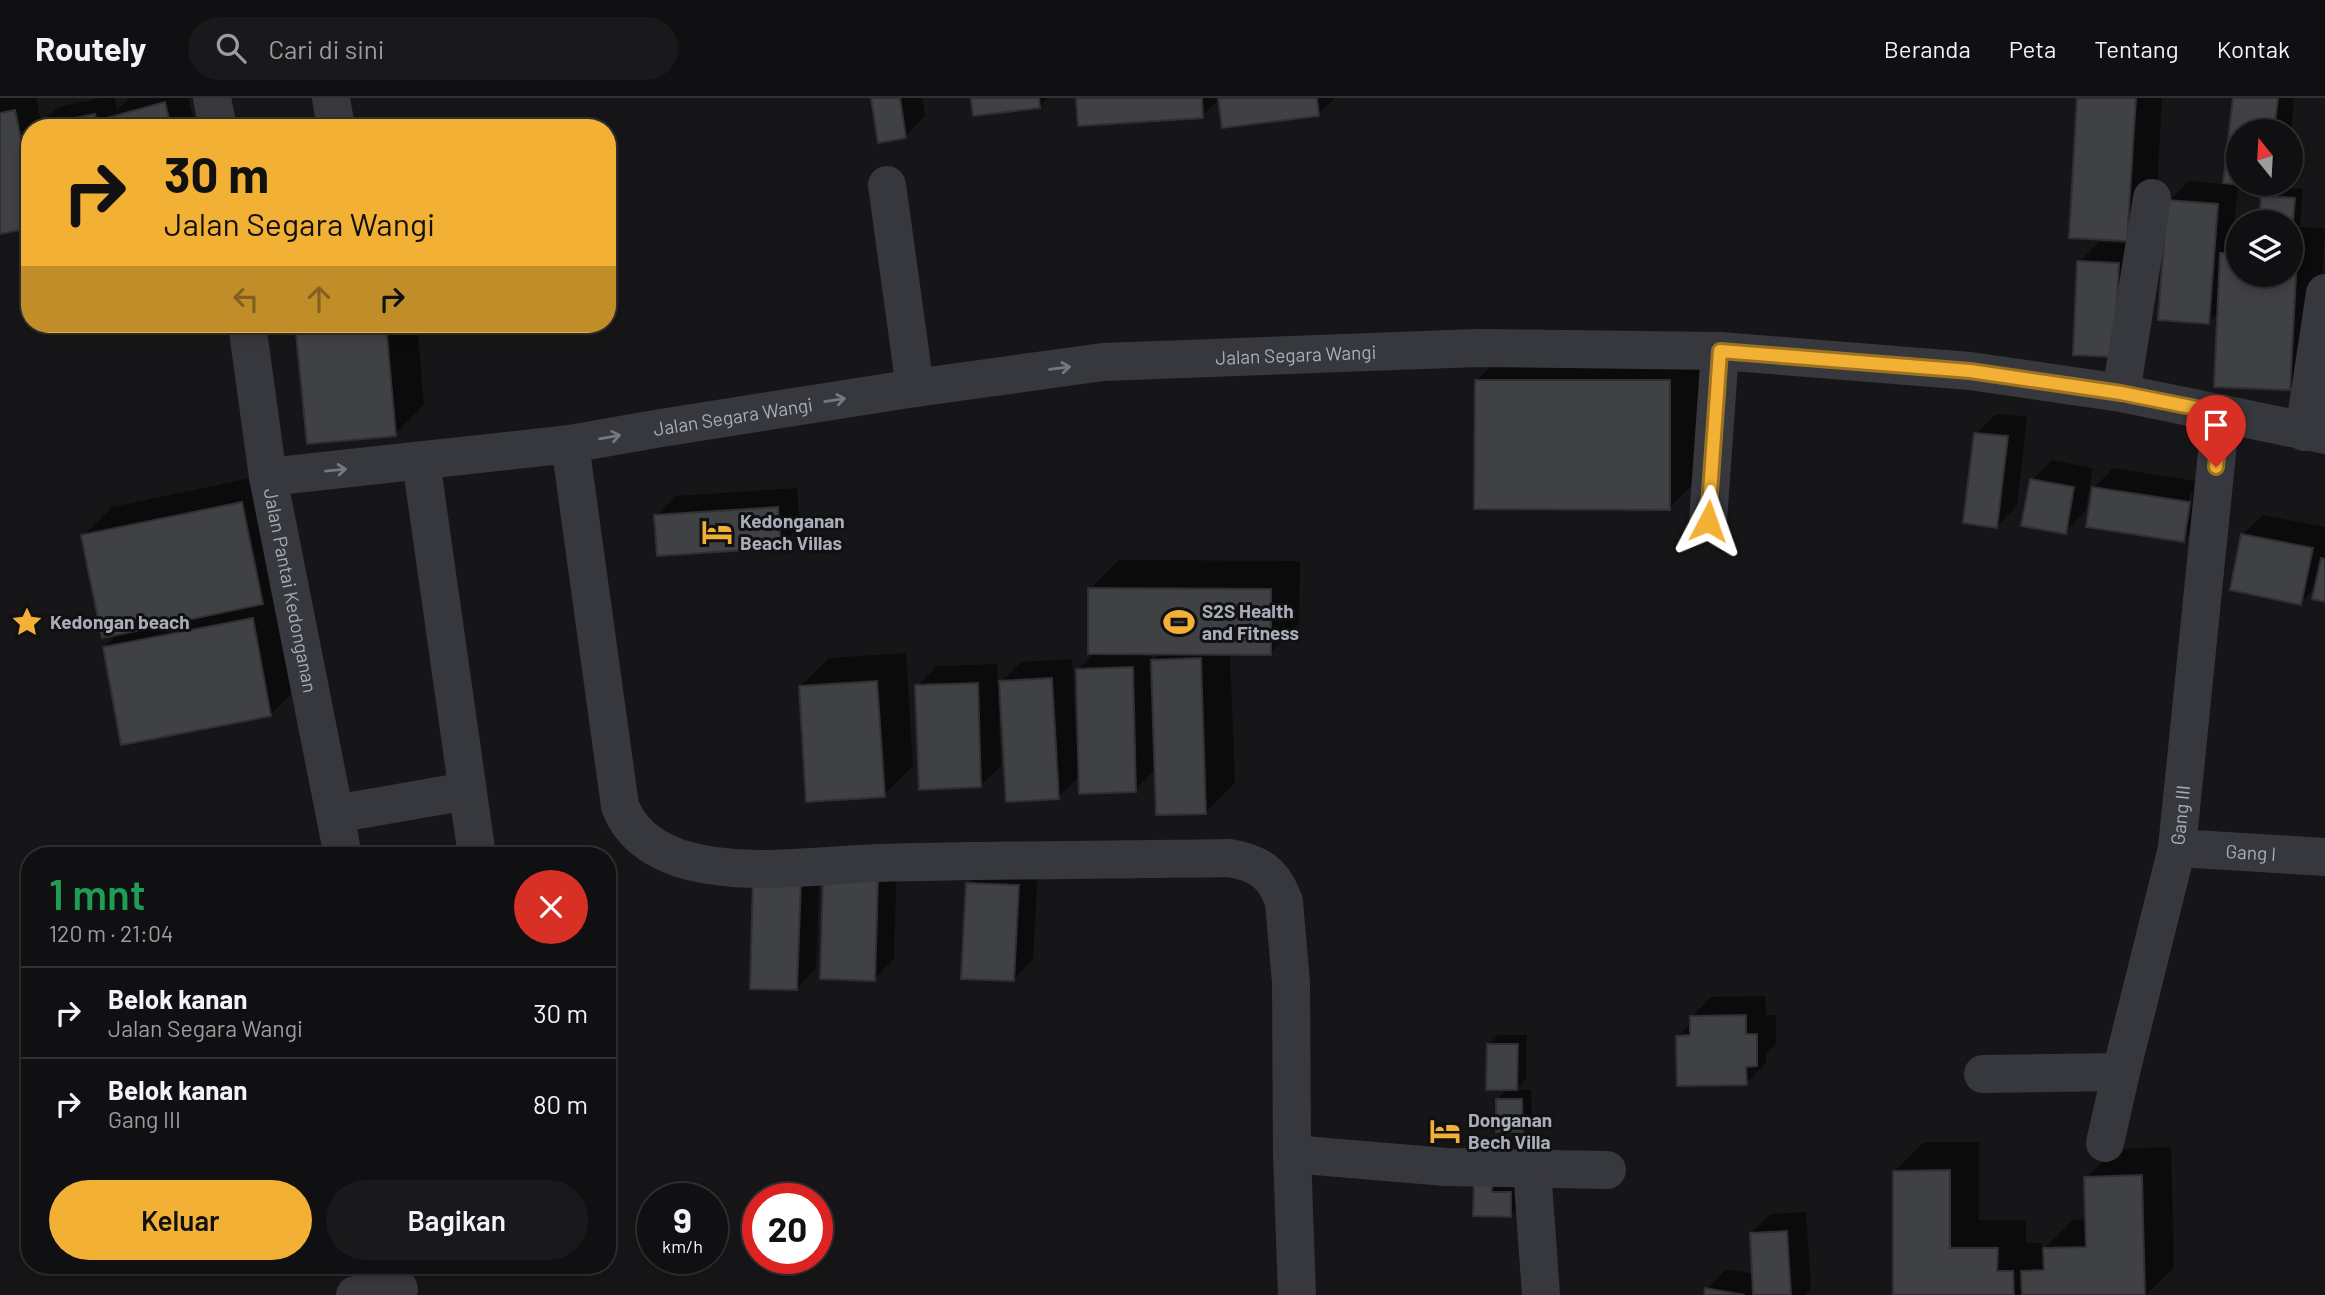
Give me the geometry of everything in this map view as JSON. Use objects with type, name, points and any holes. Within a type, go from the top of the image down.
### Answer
[{"type":"street","points":[[212,98],[216,119]]},
{"type":"street","points":[[331,98],[334,119]]},
{"type":"street","points":[[887,185],[915,387]]},
{"type":"street","points":[[2121,393],[2151,198]]},
{"type":"street","points":[[2315,433],[2325,293]]},
{"type":"street","name":"Jalan Pantai Kedonganan","points":[[248,333],[268,477],[341,847]]},
{"type":"street","name":"Jalan Segara Wangi","points":[[268,477],[570,444],[915,387],[1103,362],[1477,348],[1720,351],[1970,371],[2121,393],[2315,433]]},
{"type":"street","points":[[1708,521],[1720,351]]},
{"type":"street","name":"Gang III","points":[[2105,1143],[2178,848],[2221,413]]},
{"type":"street","points":[[570,444],[620,806],[638,836],[653,847],[707,865],[750,869],[877,863],[1229,858],[1256,864],[1263,869],[1280,891],[1287,922],[1291,983],[1292,1154],[1297,1295]]},
{"type":"street","points":[[421,461],[476,847]]},
{"type":"street","points":[[335,814],[467,791]]},
{"type":"street","name":"Gang I","points":[[2178,848],[2325,857]]},
{"type":"street","points":[[1983,1074],[2121,1072]]},
{"type":"street","points":[[1292,1154],[1446,1167],[1607,1170]]},
{"type":"street","points":[[1532,1169],[1541,1295]]},
{"type":"street","points":[[355,1295],[399,1283]]},
{"type":"building","points":[[871,98],[900,98],[906,138],[878,143]]},
{"type":"building","points":[[971,98],[1039,98],[1040,108],[973,116]]},
{"type":"building","points":[[1076,98],[1202,98],[1203,118],[1078,126]]},
{"type":"building","points":[[1218,98],[1317,98],[1319,116],[1222,128]]},
{"type":"building","points":[[2077,98],[2136,98],[2127,241],[2069,238]]},
{"type":"building","points":[[2233,98],[2278,98],[2275,119],[2231,119]]},
{"type":"building","points":[[165,102],[169,119],[107,119]]},
{"type":"building","points":[[15,110],[21,139],[21,230],[0,234],[0,113]]},
{"type":"building","points":[[95,114],[96,119],[70,119]]},
{"type":"building","points":[[2226,158],[2226,183],[2223,183]]},
{"type":"building","points":[[2261,196],[2295,198],[2294,210],[2260,210]]},
{"type":"building","points":[[2167,200],[2218,204],[2209,324],[2158,320]]},
{"type":"building","points":[[2220,253],[2226,253],[2226,287],[2295,287],[2290,390],[2214,387]]},
{"type":"building","points":[[2077,261],[2119,263],[2114,357],[2073,355]]},
{"type":"building","points":[[296,333],[387,333],[396,436],[307,444]]},
{"type":"building","points":[[1475,380],[1670,380],[1670,510],[1474,509]]},
{"type":"building","points":[[1974,433],[2008,436],[1997,528],[1963,523]]},
{"type":"building","points":[[2030,479],[2074,487],[2066,534],[2021,526]]},
{"type":"building","points":[[2092,487],[2190,502],[2184,542],[2086,527]]},
{"type":"building","points":[[242,502],[263,604],[102,638],[81,535]]},
{"type":"building","name":"Kedonganan Beach Villas","points":[[778,507],[781,548],[657,556],[654,515]]},
{"type":"building","points":[[2241,534],[2313,548],[2301,605],[2230,590]]},
{"type":"building","points":[[2321,558],[2325,559],[2325,602],[2312,599]]},
{"type":"building","name":"S2S Health and Fitness","points":[[1088,588],[1271,589],[1271,655],[1088,654]]},
{"type":"building","points":[[253,618],[271,716],[121,745],[103,647]]},
{"type":"building","points":[[1201,658],[1206,814],[1156,815],[1151,660]]},
{"type":"building","points":[[1133,667],[1136,792],[1079,794],[1076,669]]},
{"type":"building","points":[[1052,678],[1059,799],[1006,802],[999,681]]},
{"type":"building","points":[[877,681],[885,797],[806,802],[799,686]]},
{"type":"building","points":[[978,683],[981,787],[919,790],[915,685]]},
{"type":"building","points":[[753,877],[801,879],[797,990],[750,989]]},
{"type":"building","points":[[823,879],[878,880],[875,981],[820,979]]},
{"type":"building","points":[[966,883],[1019,885],[1014,981],[961,979]]},
{"type":"building","points":[[1746,1015],[1746,1034],[1757,1034],[1757,1066],[1746,1067],[1747,1085],[1677,1086],[1676,1036],[1690,1035],[1690,1016]]},
{"type":"building","points":[[1487,1044],[1518,1044],[1517,1090],[1486,1090]]},
{"type":"building","points":[[1496,1099],[1522,1099],[1523,1132],[1496,1132]]},
{"type":"building","points":[[1950,1170],[1950,1248],[1998,1248],[1997,1271],[2013,1271],[2014,1295],[1893,1295],[1893,1171]]},
{"type":"building","points":[[2142,1175],[2145,1295],[2022,1295],[2021,1271],[2044,1270],[2043,1248],[2086,1247],[2084,1177]]},
{"type":"building","points":[[1474,1182],[1492,1182],[1492,1192],[1511,1192],[1511,1217],[1473,1216]]},
{"type":"building","points":[[1787,1231],[1791,1295],[1753,1295],[1750,1233]]},
{"type":"building","points":[[1705,1288],[1745,1295],[1704,1295]]},
{"type":"place","name":"Kedonganan Beach Villas","points":[[717,532]]},
{"type":"place","name":"Kedongan beach","points":[[27,622]]},
{"type":"place","name":"S2S Health and Fitness","points":[[1179,622]]},
{"type":"place","name":"Donganan Bech Villa","points":[[1445,1131]]},
{"type":"route","points":[[1708,521],[1720,351],[1970,371],[2121,393],[2221,413],[2216,467]]}]
